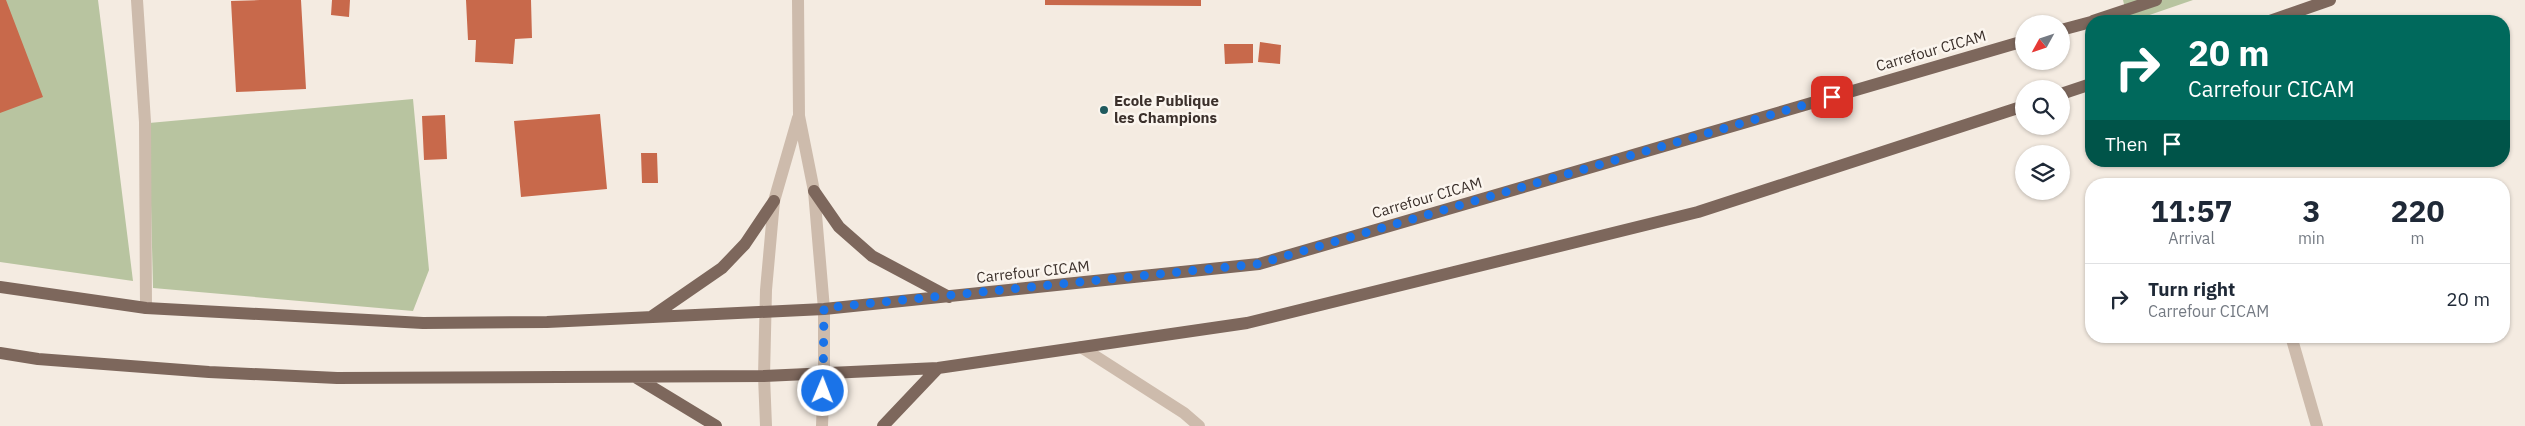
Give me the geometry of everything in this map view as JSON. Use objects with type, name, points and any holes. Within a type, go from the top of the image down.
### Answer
[{"type":"main road","points":[[2112,15],[2156,0]]},
{"type":"main road","points":[[2287,15],[2330,0]]},
{"type":"main road","points":[[2070,28],[2085,24]]},
{"type":"main road","name":"Carrefour CICAM","points":[[0,287],[146,308],[423,323],[650,318],[766,313],[949,297],[1258,264],[2015,44]]},
{"type":"main road","points":[[2070,91],[2085,86]]},
{"type":"main road","points":[[0,353],[38,359],[209,372],[337,378],[764,376],[938,368],[1247,323],[1698,212],[2015,109]]},
{"type":"main road","points":[[814,192],[839,226],[872,256],[949,297]]},
{"type":"main road","points":[[650,318],[722,268],[745,244],[774,200]]},
{"type":"main road","points":[[883,426],[938,368]]},
{"type":"main road","points":[[637,378],[716,426]]},
{"type":"street","points":[[137,0],[145,122],[146,308]]},
{"type":"street","points":[[798,0],[799,116],[814,192],[824,308],[822,426]]},
{"type":"street","points":[[766,426],[764,376],[766,313],[774,200],[799,116]]},
{"type":"street","points":[[2292,343],[2317,426]]},
{"type":"street","points":[[1081,348],[1184,413],[1199,426]]},
{"type":"green space","points":[[0,0],[98,0],[133,281],[0,262]]},
{"type":"green space","points":[[2123,0],[2193,0],[2149,15],[2127,15]]},
{"type":"green space","points":[[413,99],[429,270],[413,311],[153,288],[149,123]]},
{"type":"building","points":[[0,0],[6,0],[43,97],[0,113]]},
{"type":"building","points":[[301,0],[306,89],[236,92],[231,1]]},
{"type":"building","points":[[332,0],[350,0],[349,17],[331,15]]},
{"type":"building","points":[[466,0],[531,0],[532,38],[515,39],[513,64],[475,62],[476,40],[468,40]]},
{"type":"building","points":[[1045,0],[1201,0],[1201,6],[1045,5]]},
{"type":"building","points":[[1260,42],[1281,45],[1280,64],[1258,62]]},
{"type":"building","points":[[1224,44],[1253,44],[1253,63],[1225,64]]},
{"type":"building","points":[[600,114],[607,189],[521,197],[514,121]]},
{"type":"building","points":[[445,115],[447,159],[424,160],[422,116]]},
{"type":"building","points":[[641,153],[657,153],[658,183],[642,183]]},
{"type":"place","name":"Ecole Publique les Champions","points":[[1104,110]]},
{"type":"route","points":[[823,391],[824,308],[949,297],[1258,264],[1832,97]]}]
